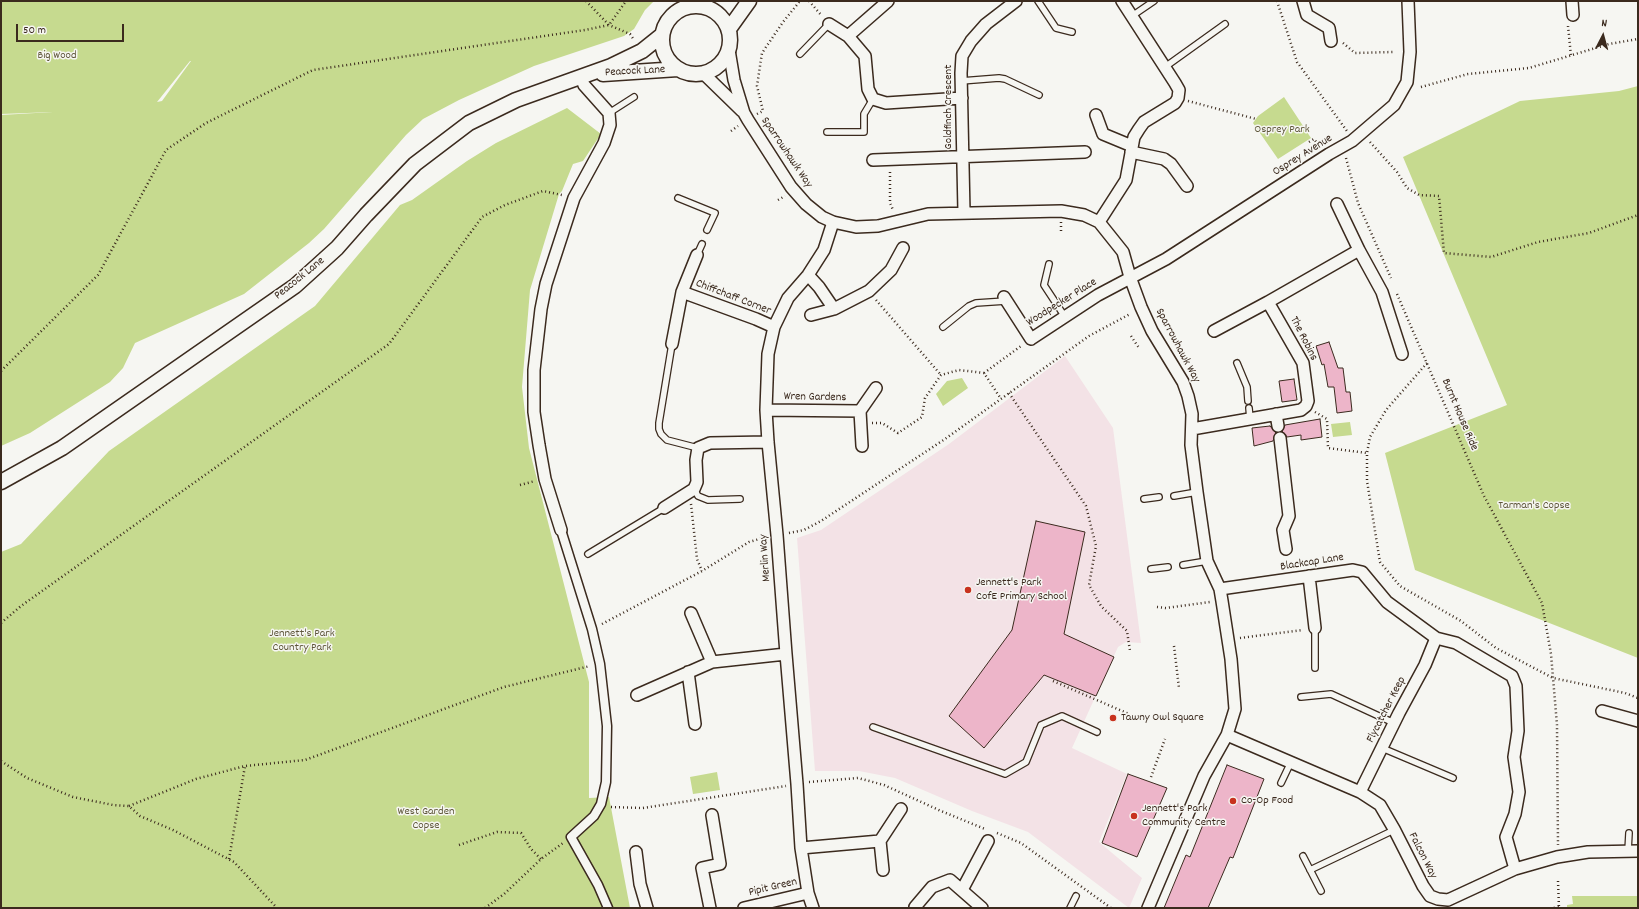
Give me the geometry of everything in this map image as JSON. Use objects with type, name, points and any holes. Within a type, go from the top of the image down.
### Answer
[{"type":"street","points":[[729,29],[749,1]]},
{"type":"street","points":[[848,36],[888,1]]},
{"type":"street","name":"Goldfinch Crescent","points":[[964,212],[961,80],[962,56],[971,41],[986,24],[1016,1]]},
{"type":"street","points":[[1100,222],[1126,180],[1134,138],[1144,122],[1174,103],[1178,98],[1178,90],[1166,67],[1122,1]]},
{"type":"street","points":[[1303,1],[1307,15],[1329,28],[1331,38]]},
{"type":"street","name":"Osprey Avenue","points":[[1130,277],[1166,259],[1329,154],[1352,141],[1394,105],[1407,82],[1409,68],[1410,52],[1408,1]]},
{"type":"street","points":[[1572,1],[1573,15]]},
{"type":"street","points":[[713,4],[716,12],[724,20],[729,29],[731,39],[726,58],[720,65],[704,74],[686,73],[678,70],[665,55],[662,45],[662,35],[665,26],[670,17],[678,11],[687,7],[713,4]]},
{"type":"street","points":[[829,24],[848,36],[865,56],[868,89],[873,99],[886,103],[962,98]]},
{"type":"street","name":"Peacock Lane","points":[[1,482],[62,448],[295,286],[337,248],[366,214],[415,164],[468,123],[516,100],[611,66],[642,51],[662,35]]},
{"type":"street","name":"Sparrowhawk Way","points":[[729,50],[734,80],[744,113]]},
{"type":"street","name":"Peacock Lane","points":[[586,76],[678,70]]},
{"type":"street","name":"Sparrowhawk Way","points":[[704,74],[744,113],[791,187],[806,204],[822,217],[833,222],[856,227],[878,226],[928,214],[1061,211],[1084,215],[1100,222],[1123,252],[1141,307],[1152,331],[1183,382],[1188,396],[1192,414],[1191,446],[1207,561],[1220,589],[1231,659],[1235,709],[1227,735],[1204,776],[1148,908]]},
{"type":"street","points":[[586,76],[584,85],[608,113],[610,125],[606,137],[574,198],[546,284],[540,309],[534,370],[534,412],[545,478],[592,629],[600,664],[607,740],[606,782],[601,804],[594,816],[571,837],[598,885],[608,908]]},
{"type":"street","points":[[1096,115],[1103,134],[1131,150],[1164,159],[1171,164],[1187,186]]},
{"type":"street","points":[[873,160],[1085,152]]},
{"type":"street","points":[[1337,204],[1359,250],[1382,292],[1402,354]]},
{"type":"street","name":"Merlin Way","points":[[813,908],[808,893],[801,848],[797,776],[766,410],[768,354],[774,327],[788,298],[808,275],[824,250],[833,222]]},
{"type":"street","points":[[811,315],[834,309],[869,291],[891,270],[903,248]]},
{"type":"street","points":[[1214,331],[1359,250]]},
{"type":"street","name":"Chiffchaff Corner","points":[[672,344],[682,292],[697,255]]},
{"type":"street","points":[[808,275],[819,287],[834,309]]},
{"type":"street","name":"Woodpecker Place","points":[[1005,299],[1031,339],[1098,295],[1130,277]]},
{"type":"street","name":"Chiffchaff Corner","points":[[682,292],[774,327]]},
{"type":"street","name":"The Robins","points":[[1268,302],[1303,363],[1308,400],[1306,406]]},
{"type":"street","name":"Wren Gardens","points":[[766,410],[861,417],[876,388]]},
{"type":"street","points":[[1192,429],[1249,414],[1276,414],[1300,410],[1306,406]]},
{"type":"street","points":[[1276,414],[1278,426]]},
{"type":"street","points":[[861,417],[862,446]]},
{"type":"street","points":[[1280,438],[1289,516],[1283,530],[1286,549]]},
{"type":"street","points":[[664,508],[692,491],[697,482],[696,460],[698,448],[710,443],[768,442]]},
{"type":"street","name":"Blackcap Lane","points":[[1220,589],[1354,570],[1362,572],[1387,602],[1436,638],[1456,643],[1512,676],[1516,686],[1518,731],[1514,757],[1519,792],[1515,814],[1506,837],[1515,869]]},
{"type":"street","points":[[1309,576],[1315,628]]},
{"type":"street","points":[[691,613],[712,662]]},
{"type":"street","name":"Flycatcher Keep","points":[[1360,792],[1425,665],[1436,638]]},
{"type":"street","points":[[637,695],[712,662],[786,654]]},
{"type":"street","points":[[688,672],[695,724]]},
{"type":"street","points":[[1602,710],[1638,721]]},
{"type":"street","name":"Falcon Way","points":[[1227,735],[1360,792],[1380,805],[1423,886],[1430,896],[1448,900],[1515,869],[1557,857],[1588,852],[1633,851]]},
{"type":"street","points":[[883,870],[880,841],[900,809]]},
{"type":"street","points":[[710,908],[702,868],[720,864],[712,815]]},
{"type":"street","points":[[801,848],[880,841]]},
{"type":"street","points":[[962,890],[988,841]]},
{"type":"street","points":[[636,852],[640,884],[647,908]]},
{"type":"street","points":[[915,907],[932,888],[950,880],[981,908]]},
{"type":"street","name":"Pipit Green","points":[[744,908],[808,893]]},
{"type":"lane","points":[[1038,1],[1056,28],[1072,32]]},
{"type":"lane","points":[[1132,16],[1154,1]]},
{"type":"lane","points":[[800,54],[829,24]]},
{"type":"lane","points":[[1166,67],[1225,24]]},
{"type":"lane","points":[[961,80],[1005,79],[1039,94]]},
{"type":"lane","points":[[608,113],[634,97]]},
{"type":"lane","points":[[827,132],[864,132],[864,114],[873,99]]},
{"type":"lane","points":[[678,198],[715,213],[708,230]]},
{"type":"lane","points":[[697,255],[702,244]]},
{"type":"lane","points":[[1049,264],[1044,285],[1065,317]]},
{"type":"lane","points":[[943,327],[969,306],[976,303],[1005,299]]},
{"type":"lane","points":[[672,344],[659,429],[664,438],[667,440],[698,448]]},
{"type":"lane","points":[[1237,363],[1247,387],[1248,401]]},
{"type":"lane","points":[[692,491],[698,496],[708,500],[740,499]]},
{"type":"lane","points":[[1174,496],[1197,492]]},
{"type":"lane","points":[[1144,499],[1159,497]]},
{"type":"lane","points":[[588,554],[664,508]]},
{"type":"lane","points":[[1183,565],[1207,561]]},
{"type":"lane","points":[[1152,569],[1168,567]]},
{"type":"lane","points":[[1315,628],[1315,668]]},
{"type":"lane","points":[[1301,697],[1330,694],[1394,723]]},
{"type":"lane","points":[[873,727],[1005,774],[1026,762],[1041,725],[1062,716],[1097,732]]},
{"type":"lane","points":[[1382,748],[1452,778]]},
{"type":"lane","points":[[1281,783],[1291,762]]},
{"type":"lane","points":[[1310,870],[1394,830]]},
{"type":"lane","points":[[1629,832],[1633,851]]},
{"type":"lane","points":[[1303,856],[1321,891]]},
{"type":"lane","points":[[1070,908],[1076,896]]},
{"type":"path","points":[[586,1],[609,24],[630,34],[636,45]]},
{"type":"path","points":[[1,372],[98,275],[166,150],[206,123],[313,70],[585,30],[609,24],[626,1]]},
{"type":"path","points":[[763,111],[757,86],[762,53],[783,22],[800,1]]},
{"type":"path","points":[[809,1],[829,24]]},
{"type":"path","points":[[1277,1],[1297,62],[1346,128]]},
{"type":"path","points":[[1571,56],[1568,24],[1573,15]]},
{"type":"path","points":[[1331,38],[1355,53],[1393,52]]},
{"type":"path","points":[[1421,87],[1468,74],[1529,68],[1609,44],[1638,39]]},
{"type":"path","points":[[1178,98],[1256,119]]},
{"type":"path","points":[[1309,142],[1314,139],[1319,146]]},
{"type":"path","points":[[1370,142],[1397,172],[1407,188],[1419,195],[1439,196],[1444,253],[1491,257],[1538,242],[1589,233],[1638,215]]},
{"type":"path","points":[[1346,157],[1358,203],[1393,285]]},
{"type":"path","points":[[890,159],[890,203],[893,212]]},
{"type":"path","points":[[1,623],[20,606],[389,344],[482,218],[505,205],[543,191],[574,198]]},
{"type":"path","points":[[1061,219],[1061,234]]},
{"type":"path","points":[[869,291],[941,375]]},
{"type":"path","name":"Burnt House Ride","points":[[1396,292],[1484,496],[1542,603],[1551,654],[1557,725],[1558,849]]},
{"type":"path","points":[[792,532],[804,530],[821,521],[945,438],[1089,336],[1134,311]]},
{"type":"path","points":[[1131,336],[1139,348]]},
{"type":"path","points":[[861,417],[882,423],[898,433],[922,417],[925,398],[941,375],[959,370],[984,373],[1031,339]]},
{"type":"path","points":[[1427,363],[1386,410],[1370,437],[1367,453],[1367,481],[1380,562],[1400,586],[1461,621],[1496,648],[1553,678],[1625,692],[1638,698]]},
{"type":"path","points":[[984,373],[1001,399]]},
{"type":"path","points":[[1009,393],[1086,506],[1096,546],[1089,585],[1101,606],[1127,631],[1130,651]]},
{"type":"path","points":[[1306,406],[1327,419],[1328,448],[1367,453]]},
{"type":"path","points":[[692,491],[697,559],[702,570]]},
{"type":"path","points":[[592,629],[702,570],[749,542],[764,537]]},
{"type":"path","points":[[1157,607],[1166,608],[1222,601]]},
{"type":"path","points":[[1238,638],[1315,628]]},
{"type":"path","points":[[1174,646],[1179,688]]},
{"type":"path","points":[[1,761],[27,778],[73,797],[113,805],[129,806],[196,779],[245,766],[305,760],[427,717],[504,687],[556,673],[600,664]]},
{"type":"path","points":[[1052,681],[1129,714]]},
{"type":"path","points":[[1151,777],[1165,739]]},
{"type":"path","points":[[229,860],[245,766]]},
{"type":"path","points":[[814,782],[858,778],[884,785],[941,811],[1021,843],[1111,908]]},
{"type":"path","points":[[601,804],[605,806],[643,808],[780,786]]},
{"type":"path","points":[[129,806],[140,816],[173,830],[234,862],[277,908]]},
{"type":"path","points":[[459,845],[497,832],[522,833],[531,849],[540,859]]},
{"type":"path","points":[[485,908],[504,894],[540,859],[571,837]]},
{"type":"path","points":[[1554,908],[1559,907],[1558,881]]},
{"type":"shaded area","name":"Jennett's Park CofE Primary School","points":[[1065,356],[1113,428],[1141,643],[1126,642],[1118,647],[1072,748],[1127,774],[1099,842],[1142,878],[1129,908],[1028,832],[972,811],[895,778],[859,771],[815,771],[797,538],[821,530],[949,444]]},
{"type":"green space","name":"Big Wood","points":[[1,1],[654,1],[645,10],[634,29],[624,36],[534,66],[459,100],[423,119],[406,135],[324,229],[309,243],[244,294],[135,343],[123,368],[110,382],[30,433],[1,446],[1,115],[53,112],[1,114]],"holes":[[[191,61],[162,101],[157,102]]]},
{"type":"green space","name":"Tarman's Copse","points":[[1638,86],[1638,658],[1415,570],[1385,453],[1507,405],[1403,157],[1520,101],[1619,91]]},
{"type":"green space","name":"Osprey Park","points":[[1284,97],[1311,138],[1278,159],[1253,123],[1258,116]]},
{"type":"green space","name":"Jennett's Park Country Park","points":[[567,108],[601,134],[583,161],[573,164],[562,191],[559,194],[530,290],[522,387],[529,448],[589,682],[589,798],[609,797],[630,908],[1,908],[1,552],[21,544],[109,451],[315,306],[400,205],[412,200],[467,161],[496,143]]},
{"type":"green space","points":[[962,378],[968,388],[943,406],[936,394],[947,381]]},
{"type":"green space","points":[[1350,422],[1352,435],[1333,437],[1331,424]]},
{"type":"green space","points":[[717,772],[720,790],[693,794],[690,777]]},
{"type":"green space","points":[[1572,896],[1638,896],[1638,908],[1567,908],[1567,905],[1573,904]]},
{"type":"building","points":[[1329,342],[1338,368],[1343,368],[1346,392],[1350,392],[1352,411],[1337,413],[1334,387],[1328,387],[1324,364],[1322,365],[1316,346]]},
{"type":"building","points":[[1294,379],[1297,400],[1282,402],[1279,381]]},
{"type":"building","points":[[1320,419],[1322,437],[1301,440],[1301,435],[1287,437],[1282,431],[1285,425]]},
{"type":"building","points":[[1270,426],[1276,433],[1273,441],[1254,446],[1252,428]]},
{"type":"building","points":[[1036,521],[1085,532],[1064,634],[1114,657],[1096,696],[1044,675],[984,748],[949,716],[1012,630]]},
{"type":"building","points":[[1227,765],[1264,779],[1233,858],[1230,857],[1208,908],[1164,908],[1186,855],[1190,857]]},
{"type":"building","name":"Jennett's Park Community Centre","points":[[1128,774],[1167,788],[1137,857],[1102,843]]},
{"type":"place","name":"Jennett's Park CofE Primary School","points":[[968,590]]},
{"type":"place","name":"Tawny Owl Square","points":[[1113,718]]},
{"type":"place","name":"Co-Op Food","points":[[1233,801]]},
{"type":"place","name":"Jennett's Park Community Centre","points":[[1134,816]]},
{"type":"park label","name":"West Garden Copse","points":[[426,819]]}]
